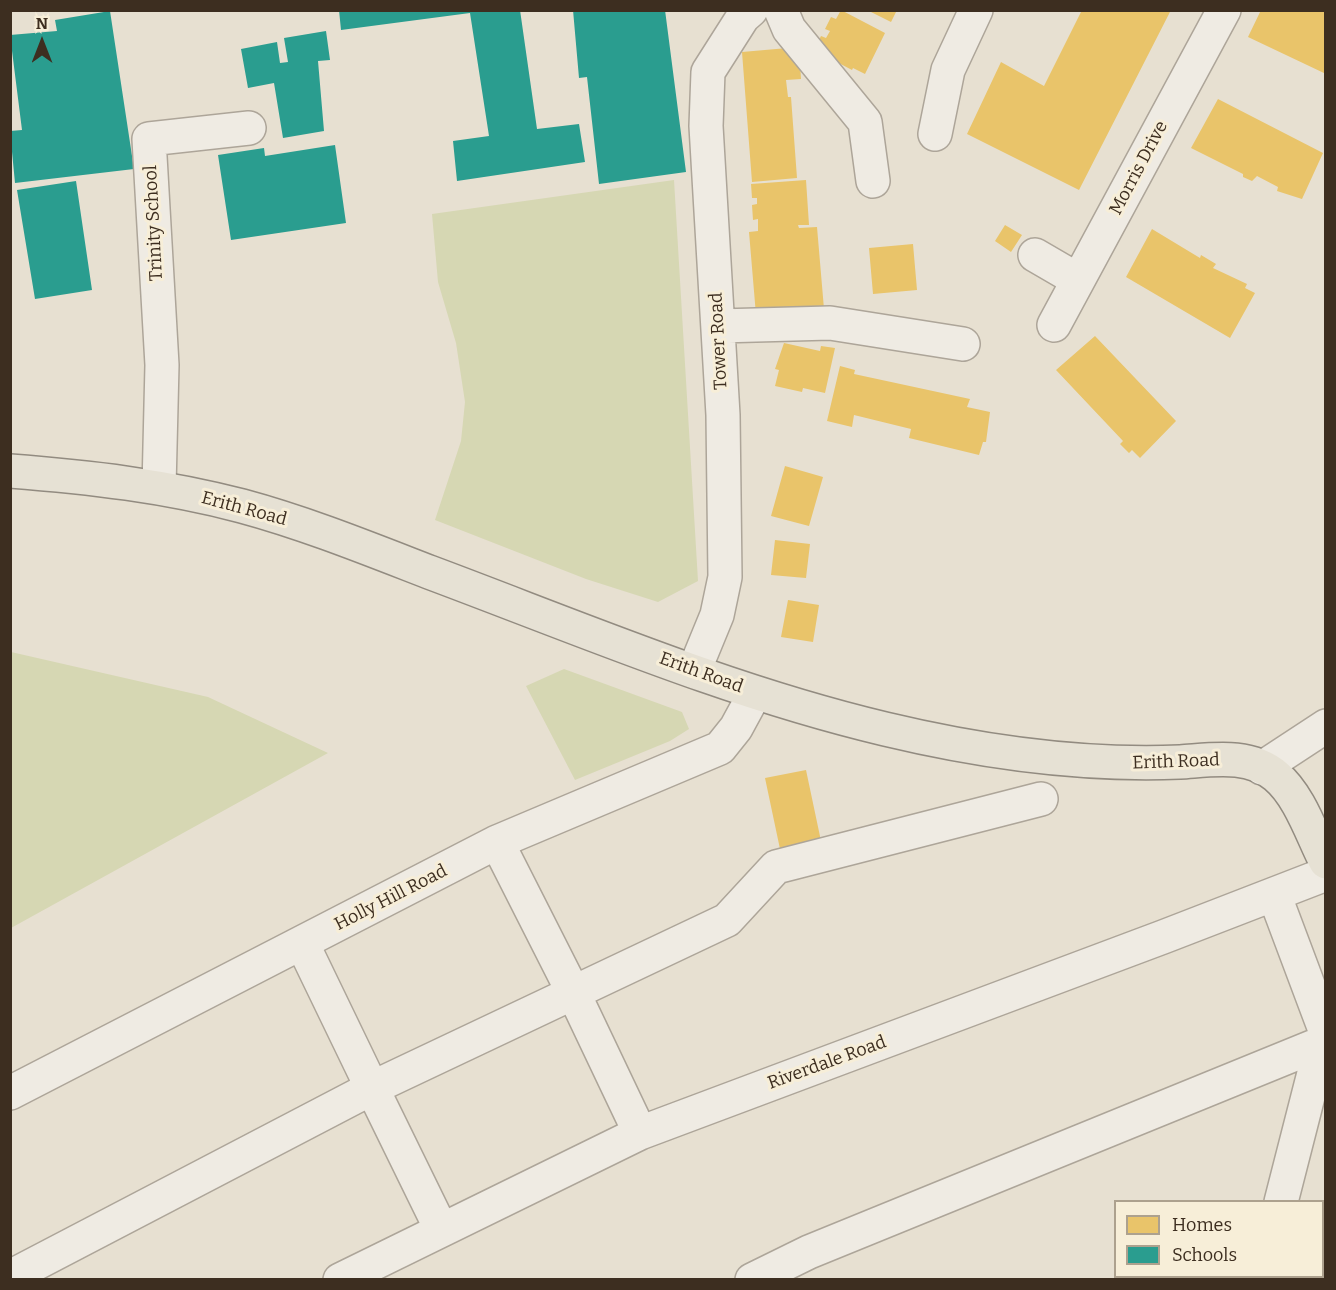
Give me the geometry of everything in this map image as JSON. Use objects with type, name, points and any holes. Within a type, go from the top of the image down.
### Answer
[{"type":"main road","name":"Erith Road","points":[[10,471],[84,476],[159,487],[242,506],[328,534],[755,693],[886,729],[1040,758],[1136,764],[1246,760],[1262,768]]},
{"type":"main road","points":[[1262,768],[1277,776],[1295,802],[1326,862]]},
{"type":"street","points":[[781,10],[789,29],[865,122],[873,181]]},
{"type":"street","points":[[935,134],[948,70],[976,10]]},
{"type":"street","name":"Morris Drive","points":[[1054,325],[1224,10]]},
{"type":"street","name":"Tower Road","points":[[694,671],[717,615],[725,577],[719,326],[706,126],[708,72],[745,13]]},
{"type":"street","name":"Trinity School","points":[[159,487],[162,408],[149,139],[249,128]]},
{"type":"street","points":[[1035,255],[1078,280]]},
{"type":"street","points":[[719,326],[830,323],[963,344]]},
{"type":"street","name":"Holly Hill Road","points":[[10,1094],[497,842],[720,748],[736,728],[755,693]]},
{"type":"street","points":[[1262,768],[1326,726]]},
{"type":"street","points":[[10,1277],[372,1088],[728,920],[776,867],[1041,799]]},
{"type":"street","points":[[497,842],[573,992],[640,1133]]},
{"type":"street","name":"Riverdale Road","points":[[340,1280],[441,1228],[640,1133],[1326,874]]},
{"type":"street","points":[[1274,894],[1325,1030],[1282,1200]]},
{"type":"street","points":[[302,944],[441,1228]]},
{"type":"street","points":[[752,1280],[820,1248],[1322,1043]]},
{"type":"green space","points":[[674,180],[698,581],[658,602],[586,579],[435,520],[461,441],[465,402],[456,343],[438,282],[432,214]]},
{"type":"green space","points":[[11,652],[208,697],[328,753],[11,928]]},
{"type":"green space","points":[[564,669],[682,712],[689,729],[670,741],[575,780],[526,686]]},
{"type":"building: Homes","points":[[841,10],[885,33],[865,74],[853,68],[852,70],[814,50],[821,36],[826,38],[830,31],[825,29],[831,17],[836,19]]},
{"type":"building: Homes","points":[[867,10],[897,10],[891,22]]},
{"type":"building: Homes","points":[[1082,10],[1171,10],[1079,190],[967,134],[1001,62],[1044,86]]},
{"type":"building: Homes","points":[[1261,10],[1326,12],[1326,74],[1248,37]]},
{"type":"building: Homes","points":[[799,47],[801,79],[786,80],[788,97],[791,97],[797,178],[752,182],[742,52]]},
{"type":"building: Homes","points":[[1218,99],[1323,153],[1302,199],[1277,191],[1278,187],[1257,176],[1252,181],[1243,177],[1243,174],[1191,148]]},
{"type":"building: Homes","points":[[806,180],[809,225],[798,225],[799,228],[817,227],[824,309],[756,315],[749,232],[758,231],[758,219],[753,220],[752,205],[757,204],[757,198],[752,198],[751,184]]},
{"type":"building: Homes","points":[[1005,225],[1022,235],[1011,252],[995,241]]},
{"type":"building: Homes","points":[[1152,229],[1200,258],[1201,255],[1216,264],[1213,268],[1247,284],[1245,288],[1255,293],[1230,338],[1126,277]]},
{"type":"building: Homes","points":[[913,244],[917,290],[873,294],[869,248]]},
{"type":"building: Homes","points":[[1095,336],[1176,421],[1140,458],[1132,450],[1129,453],[1120,444],[1123,441],[1056,370]]},
{"type":"building: Homes","points":[[784,343],[820,351],[821,346],[835,348],[825,393],[803,388],[802,392],[775,386],[779,370],[775,369]]},
{"type":"building: Homes","points":[[840,366],[855,370],[854,374],[970,399],[967,407],[990,412],[986,442],[983,442],[979,455],[909,438],[911,429],[854,415],[852,427],[827,421]]},
{"type":"building: Homes","points":[[785,466],[823,477],[809,526],[771,516]]},
{"type":"building: Homes","points":[[775,540],[810,544],[806,578],[771,575]]},
{"type":"building: Homes","points":[[788,600],[819,605],[813,642],[781,637]]},
{"type":"building: Homes","points":[[806,770],[821,841],[780,849],[765,778]]},
{"type":"building: Schools","points":[[339,10],[520,10],[537,129],[579,124],[585,162],[457,181],[453,141],[489,136],[470,13],[341,30]]},
{"type":"building: Schools","points":[[573,10],[665,10],[686,172],[599,184],[587,77],[579,78]]},
{"type":"building: Schools","points":[[110,11],[134,169],[15,183],[10,131],[22,130],[10,35],[57,31],[55,20]]},
{"type":"building: Schools","points":[[326,31],[330,60],[318,61],[324,131],[283,138],[274,83],[248,88],[241,49],[277,42],[280,63],[288,62],[284,38]]},
{"type":"building: Schools","points":[[335,145],[346,223],[231,240],[218,155],[264,148],[265,156]]},
{"type":"building: Schools","points":[[76,181],[92,290],[35,299],[17,190]]}]
